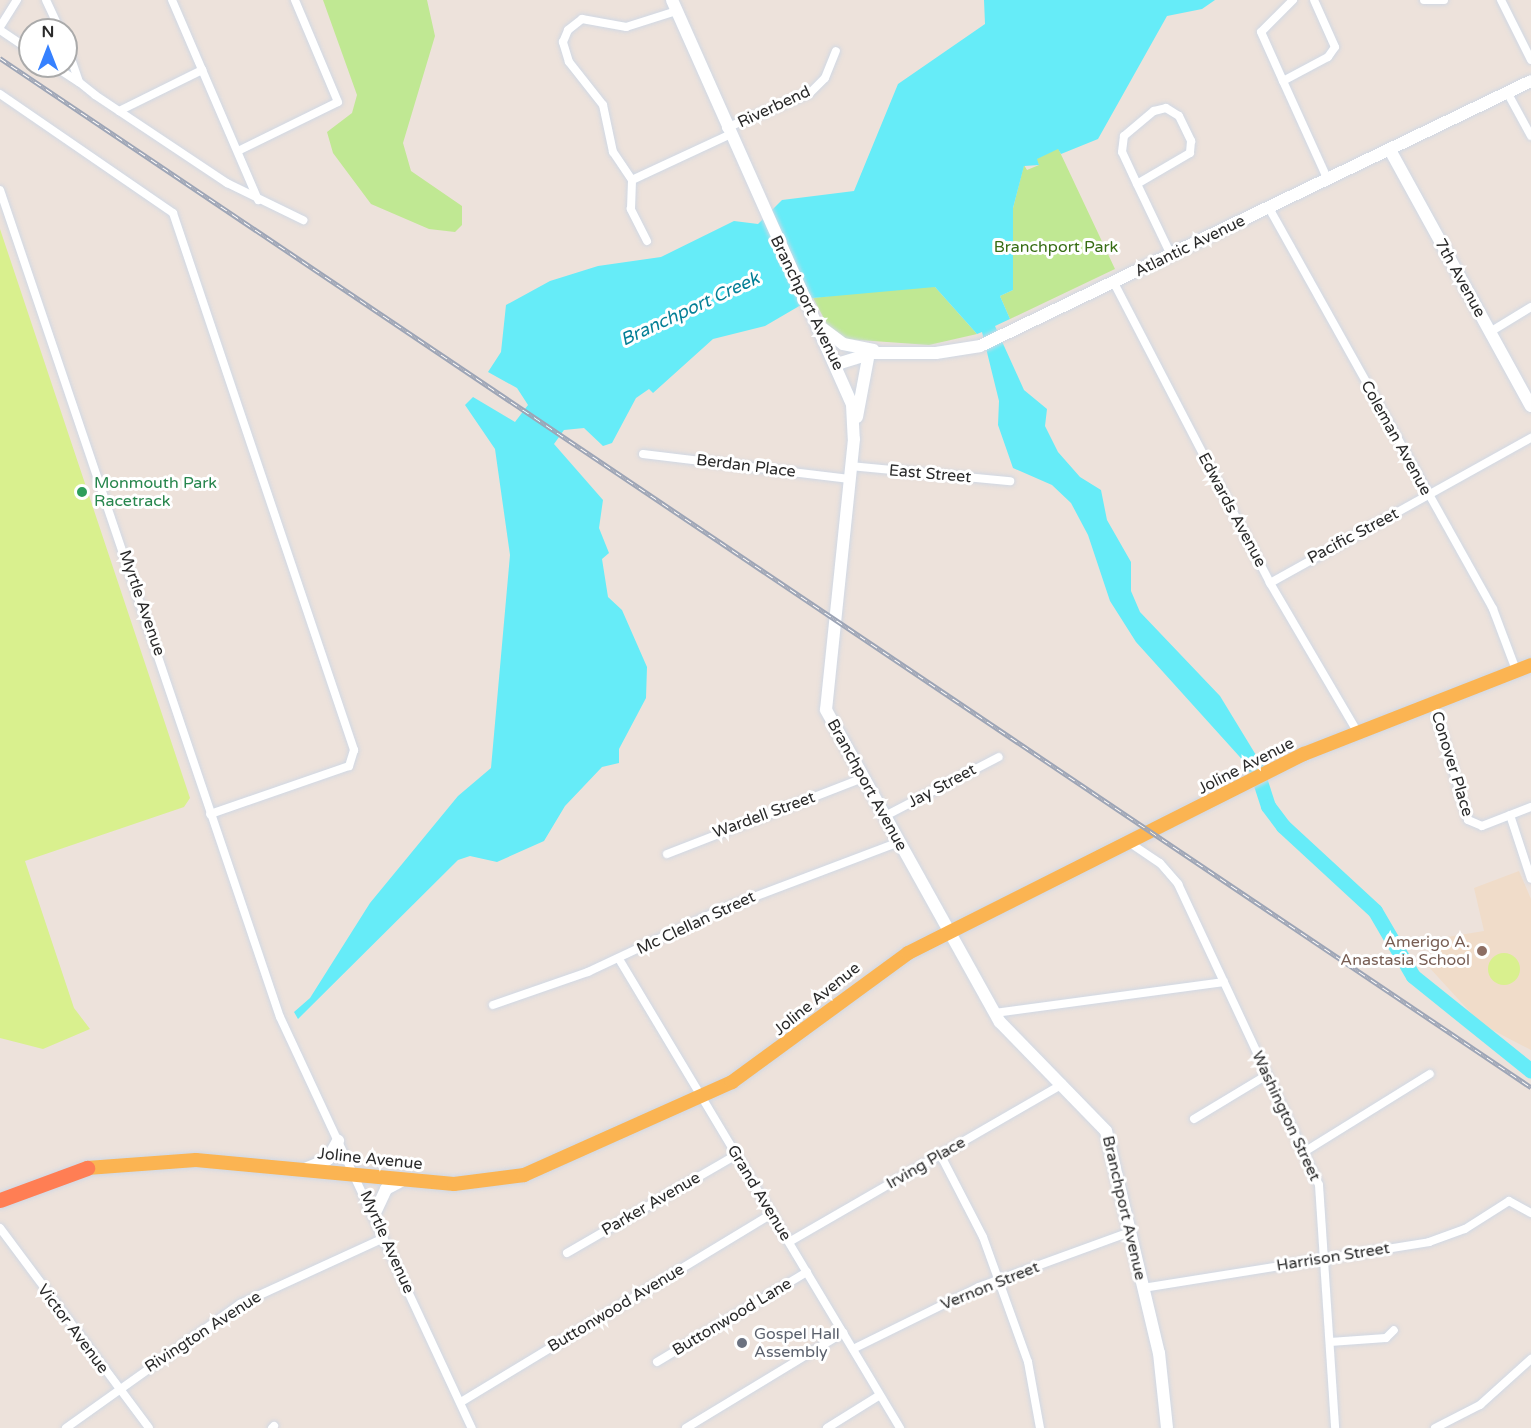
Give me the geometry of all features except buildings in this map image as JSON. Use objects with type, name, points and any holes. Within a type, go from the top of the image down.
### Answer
[{"type":"highway","points":[[0,1189],[87,1168]]},
{"type":"highway","points":[[0,1200],[87,1168]]},
{"type":"main road","name":"Joline Avenue","points":[[87,1168],[167,1160],[474,1184],[524,1175],[701,1097],[767,1060],[881,970],[949,933],[1272,771],[1358,733],[1531,665]]},
{"type":"street","points":[[17,0],[0,29],[18,42]]},
{"type":"street","points":[[46,0],[54,18]]},
{"type":"street","points":[[172,0],[258,200]]},
{"type":"street","points":[[238,151],[338,102],[294,0]]},
{"type":"street","points":[[1293,0],[1261,32],[1328,180]]},
{"type":"street","points":[[1283,81],[1328,57],[1335,47],[1314,0]]},
{"type":"street","points":[[1424,0],[1444,0]]},
{"type":"street","points":[[1501,0],[1531,60]]},
{"type":"street","points":[[647,240],[631,209],[632,180],[613,152],[603,105],[569,62],[563,42],[582,19],[626,27],[674,6]]},
{"type":"street","name":"Branchport Avenue","points":[[674,6],[767,219],[837,364],[852,405],[854,439],[824,704],[995,1013],[1106,1131],[1162,1371],[1167,1428]]},
{"type":"street","name":"Riverbend","points":[[632,180],[728,131],[810,93],[829,71],[836,51]]},
{"type":"street","points":[[119,111],[202,70]]},
{"type":"street","points":[[73,78],[119,111],[258,200],[303,220]]},
{"type":"street","points":[[78,78],[79,82]]},
{"type":"street","name":"Atlantic Avenue","points":[[837,364],[869,354],[892,351],[936,353],[982,344],[1114,283],[1531,81]]},
{"type":"street","points":[[1508,92],[1531,136]]},
{"type":"street","points":[[0,94],[173,213],[354,750],[349,765],[210,814]]},
{"type":"street","points":[[1137,184],[1190,153],[1191,141],[1173,110],[1154,111],[1124,136],[1122,152],[1137,184],[1171,255]]},
{"type":"street","name":"7th Avenue","points":[[1390,150],[1531,406]]},
{"type":"street","name":"Myrtle Avenue","points":[[0,190],[283,1024],[338,1141],[357,1175],[472,1428]]},
{"type":"street","name":"Coleman Avenue","points":[[1269,208],[1493,609],[1516,670]]},
{"type":"street","name":"Edwards Avenue","points":[[1114,283],[1270,583],[1358,733]]},
{"type":"street","points":[[1490,332],[1531,307]]},
{"type":"street","points":[[814,318],[844,345],[892,351]]},
{"type":"street","points":[[854,439],[869,354]]},
{"type":"street","name":"Pacific Street","points":[[1270,583],[1531,438]]},
{"type":"street","name":"Berdan Place","points":[[643,454],[849,479]]},
{"type":"street","name":"East Street","points":[[850,466],[1010,481]]},
{"type":"street","name":"Conover Place","points":[[1433,703],[1468,820],[1482,826],[1510,816]]},
{"type":"street","name":"Jay Street","points":[[885,816],[999,757]]},
{"type":"street","name":"Wardell Street","points":[[667,854],[863,778]]},
{"type":"street","points":[[1531,807],[1510,816],[1531,879]]},
{"type":"street","name":"Mc Clellan Street","points":[[493,1005],[619,959],[722,909],[899,842]]},
{"type":"street","name":"Washington Street","points":[[1130,843],[1170,872],[1224,982],[1322,1195],[1335,1428]]},
{"type":"street","name":"Grand Avenue","points":[[619,959],[900,1428]]},
{"type":"street","points":[[995,1013],[1224,982]]},
{"type":"street","points":[[1304,1152],[1430,1074]]},
{"type":"street","points":[[1194,1119],[1267,1075]]},
{"type":"street","name":"Irving Place","points":[[789,1242],[1063,1084]]},
{"type":"street","points":[[305,1169],[328,1159],[338,1141]]},
{"type":"street","points":[[940,1154],[964,1194],[1028,1362],[1040,1428]]},
{"type":"street","name":"Parker Avenue","points":[[567,1253],[736,1155]]},
{"type":"street","points":[[374,1215],[382,1193],[405,1179]]},
{"type":"street","name":"Harrison Street","points":[[1143,1288],[1442,1238],[1513,1200],[1531,1213]]},
{"type":"street","name":"Buttonwood Avenue","points":[[461,1402],[771,1214]]},
{"type":"street","name":"Victor Avenue","points":[[0,1228],[149,1428]]},
{"type":"street","name":"Vernon Street","points":[[853,1349],[998,1280],[1130,1232]]},
{"type":"street","name":"Rivington Avenue","points":[[66,1428],[240,1304],[384,1238]]},
{"type":"street","name":"Buttonwood Lane","points":[[657,1362],[807,1272]]},
{"type":"street","points":[[1330,1342],[1386,1338],[1394,1330]]},
{"type":"street","points":[[686,1428],[843,1333]]},
{"type":"street","points":[[1435,1428],[1480,1405],[1531,1359]]},
{"type":"street","points":[[827,1428],[880,1395]]},
{"type":"shaded area","name":"Amerigo A. Anastasia School","points":[[1519,871],[1531,899],[1531,1050],[1481,1024],[1427,965],[1441,938],[1484,931],[1474,888]]},
{"type":"green space","points":[[323,0],[427,0],[435,36],[403,143],[411,171],[462,206],[462,225],[455,232],[429,229],[371,204],[333,153],[327,132],[352,113],[357,95]]},
{"type":"green space","name":"Branchport Park","points":[[1058,148],[1115,269],[1010,319],[1000,296],[1013,290],[1013,208],[1024,165],[1027,170],[1039,165],[1036,159]]},
{"type":"green space","points":[[0,229],[190,798],[184,807],[25,861],[74,1008],[90,1029],[43,1049],[0,1038]]},
{"type":"green space","points":[[905,287],[935,287],[977,334],[929,345],[845,339],[828,326],[813,298]]},
{"type":"green space","points":[[1504,953],[1515,958],[1520,969],[1515,980],[1504,985],[1493,980],[1488,969],[1493,958]]},
{"type":"water","name":"Branchport Creek","points":[[984,0],[1215,0],[1202,9],[1167,16],[1098,139],[1061,154],[1058,149],[1037,159],[1039,165],[1024,166],[1013,208],[1013,290],[1000,296],[1010,319],[995,326],[1024,390],[1047,409],[1045,426],[1058,452],[1080,477],[1101,490],[1107,520],[1131,562],[1131,591],[1140,612],[1220,696],[1259,760],[1248,766],[1136,642],[1110,601],[1088,535],[1071,503],[1052,485],[1013,468],[998,425],[999,401],[982,332],[977,334],[935,287],[813,298],[765,326],[713,339],[653,393],[649,389],[636,398],[612,443],[603,446],[584,428],[564,430],[554,444],[603,500],[599,528],[609,553],[602,559],[608,597],[622,610],[647,667],[646,698],[619,749],[619,763],[602,767],[565,806],[544,841],[497,862],[470,856],[458,860],[298,1019],[294,1012],[310,998],[370,903],[458,796],[491,768],[510,555],[495,449],[465,405],[473,397],[515,422],[528,405],[517,388],[488,372],[501,352],[506,305],[550,281],[598,266],[661,257],[734,221],[758,224],[782,200],[854,191],[898,84],[985,24]]},
{"type":"waterway","points":[[1254,763],[1268,806],[1283,826],[1375,911],[1413,976],[1531,1071]]},
{"type":"railway","points":[[0,58],[1531,1087]]},
{"type":"place","name":"Monmouth Park Racetrack","points":[[82,492]]},
{"type":"place","name":"Amerigo A. Anastasia School","points":[[1482,951]]},
{"type":"place","name":"Gospel Hall Assembly","points":[[742,1343]]}]
